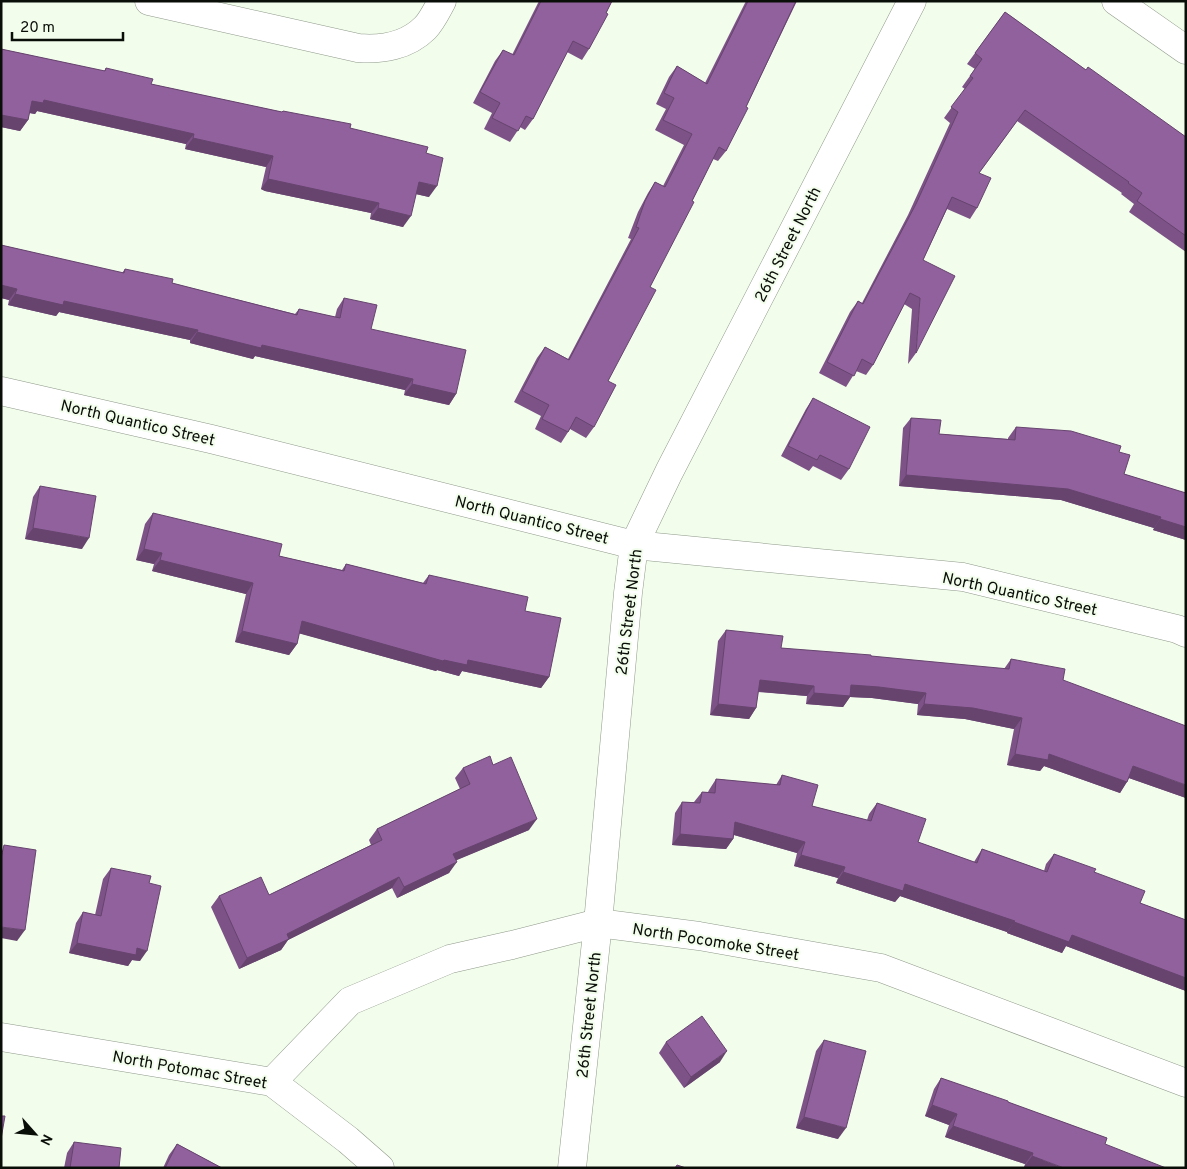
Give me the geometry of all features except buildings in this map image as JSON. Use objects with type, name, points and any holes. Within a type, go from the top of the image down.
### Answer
[{"type":"street","points":[[149,1],[368,49],[400,44],[414,37],[426,27],[442,1]]},
{"type":"street","name":"26th Street North","points":[[572,1168],[598,923],[634,545],[669,472],[912,1]]},
{"type":"street","points":[[1116,1],[1186,50]]},
{"type":"street","name":"North Quantico Street","points":[[1,391],[210,439],[634,545],[964,577],[1186,633]]},
{"type":"street","name":"North Pocomoke Street","points":[[272,1082],[350,1001],[450,959],[598,923],[700,936],[881,968],[1186,1083]]},
{"type":"street","name":"North Potomac Street","points":[[1,1037],[272,1082],[348,1140],[380,1168]]}]
